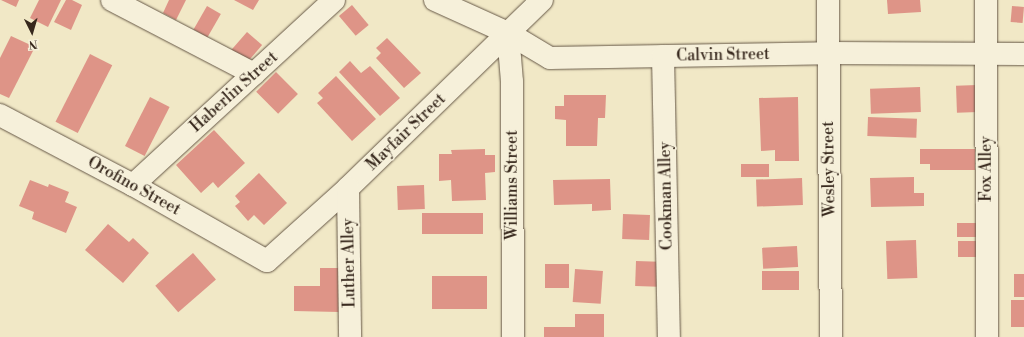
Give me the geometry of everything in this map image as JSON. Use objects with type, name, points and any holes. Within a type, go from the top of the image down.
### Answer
[{"type":"street","points":[[112,0],[254,74]]},
{"type":"street","name":"Haberlin Street","points":[[133,184],[334,0]]},
{"type":"street","name":"Calvin Street","points":[[435,0],[508,33],[550,58],[828,53],[1024,54]]},
{"type":"street","name":"Mayfair Street","points":[[267,261],[348,188],[542,0]]},
{"type":"street","name":"Wesley Street","points":[[828,0],[831,337]]},
{"type":"street","name":"Fox Alley","points":[[986,0],[987,337]]},
{"type":"street","name":"Williams Street","points":[[508,33],[512,82],[513,337]]},
{"type":"street","name":"Cookman Alley","points":[[663,56],[669,337]]},
{"type":"street","name":"Orofino Street","points":[[0,115],[133,184],[267,261]]},
{"type":"street","name":"Luther Alley","points":[[348,188],[350,337]]},
{"type":"building","points":[[1,0],[19,0],[16,7]]},
{"type":"building","points":[[39,0],[61,0],[48,27],[30,18]]},
{"type":"building","points":[[66,0],[72,0],[82,5],[71,30],[54,22]]},
{"type":"building","points":[[169,0],[186,0],[176,20],[163,13]]},
{"type":"building","points":[[234,0],[259,0],[253,10]]},
{"type":"building","points":[[887,0],[920,0],[921,12],[888,14]]},
{"type":"building","points":[[352,5],[369,25],[356,36],[339,16]]},
{"type":"building","points":[[207,6],[221,14],[207,37],[194,29]]},
{"type":"building","points":[[1012,6],[1024,7],[1023,23],[1011,22]]},
{"type":"building","points":[[247,32],[262,45],[246,64],[231,51]]},
{"type":"building","points":[[11,36],[35,47],[9,98],[0,94],[0,58]]},
{"type":"building","points":[[387,38],[421,73],[404,88],[376,58],[381,53],[376,48]]},
{"type":"building","points":[[90,54],[112,65],[78,133],[55,122]]},
{"type":"building","points":[[350,61],[361,73],[370,66],[400,98],[380,116],[339,72]]},
{"type":"building","points":[[276,72],[298,94],[278,114],[256,92]]},
{"type":"building","points":[[336,76],[376,119],[352,141],[317,103],[323,98],[318,93]]},
{"type":"building","points":[[977,85],[978,112],[957,113],[956,86]]},
{"type":"building","points":[[920,87],[921,112],[871,114],[870,89]]},
{"type":"building","points":[[564,95],[606,95],[605,118],[598,118],[597,146],[566,146],[566,120],[555,119],[555,106],[564,106]]},
{"type":"building","points":[[150,97],[170,107],[145,156],[125,146]]},
{"type":"building","points":[[798,97],[799,161],[775,161],[775,150],[761,151],[759,98]]},
{"type":"building","points":[[868,117],[917,119],[916,138],[867,136]]},
{"type":"building","points":[[214,130],[245,163],[218,188],[213,182],[201,193],[176,165]]},
{"type":"building","points":[[485,149],[485,155],[495,155],[495,172],[485,173],[486,200],[452,201],[451,180],[439,181],[439,154],[452,154],[451,150]]},
{"type":"building","points":[[920,149],[975,149],[975,170],[930,170],[930,164],[920,164]]},
{"type":"building","points":[[741,164],[769,164],[769,177],[741,177]]},
{"type":"building","points":[[259,173],[287,203],[264,225],[254,215],[248,221],[235,206],[240,202],[235,196]]},
{"type":"building","points":[[914,177],[914,193],[924,193],[924,206],[871,207],[870,178]]},
{"type":"building","points":[[802,178],[803,205],[757,207],[756,180]]},
{"type":"building","points":[[610,179],[611,210],[592,211],[592,204],[554,205],[553,180]]},
{"type":"building","points":[[30,180],[48,187],[49,184],[69,192],[65,202],[77,207],[66,233],[32,219],[34,212],[19,206]]},
{"type":"building","points":[[424,185],[425,209],[398,210],[397,186]]},
{"type":"building","points":[[422,213],[483,213],[483,234],[422,234]]},
{"type":"building","points":[[623,214],[650,215],[649,240],[622,239]]},
{"type":"building","points":[[957,223],[977,223],[977,237],[957,237]]},
{"type":"building","points":[[108,224],[129,242],[133,238],[149,253],[123,283],[85,250]]},
{"type":"building","points":[[916,240],[917,278],[887,279],[886,241]]},
{"type":"building","points":[[958,241],[978,241],[978,257],[958,257]]},
{"type":"building","points":[[797,246],[798,267],[763,269],[762,248]]},
{"type":"building","points":[[193,253],[216,279],[178,312],[155,286]]},
{"type":"building","points":[[636,261],[659,262],[658,287],[635,286]]},
{"type":"building","points":[[545,264],[569,264],[569,288],[545,288]]},
{"type":"building","points":[[320,268],[340,268],[339,312],[294,311],[294,286],[320,286]]},
{"type":"building","points":[[575,269],[603,271],[601,304],[573,302]]},
{"type":"building","points":[[762,271],[799,271],[799,290],[762,290]]},
{"type":"building","points":[[1014,274],[1024,274],[1024,297],[1014,297]]},
{"type":"building","points":[[432,276],[487,276],[487,309],[432,309]]},
{"type":"building","points":[[1011,300],[1024,300],[1024,327],[1011,327]]},
{"type":"building","points":[[575,314],[604,314],[604,337],[544,337],[544,327],[575,327]]}]
